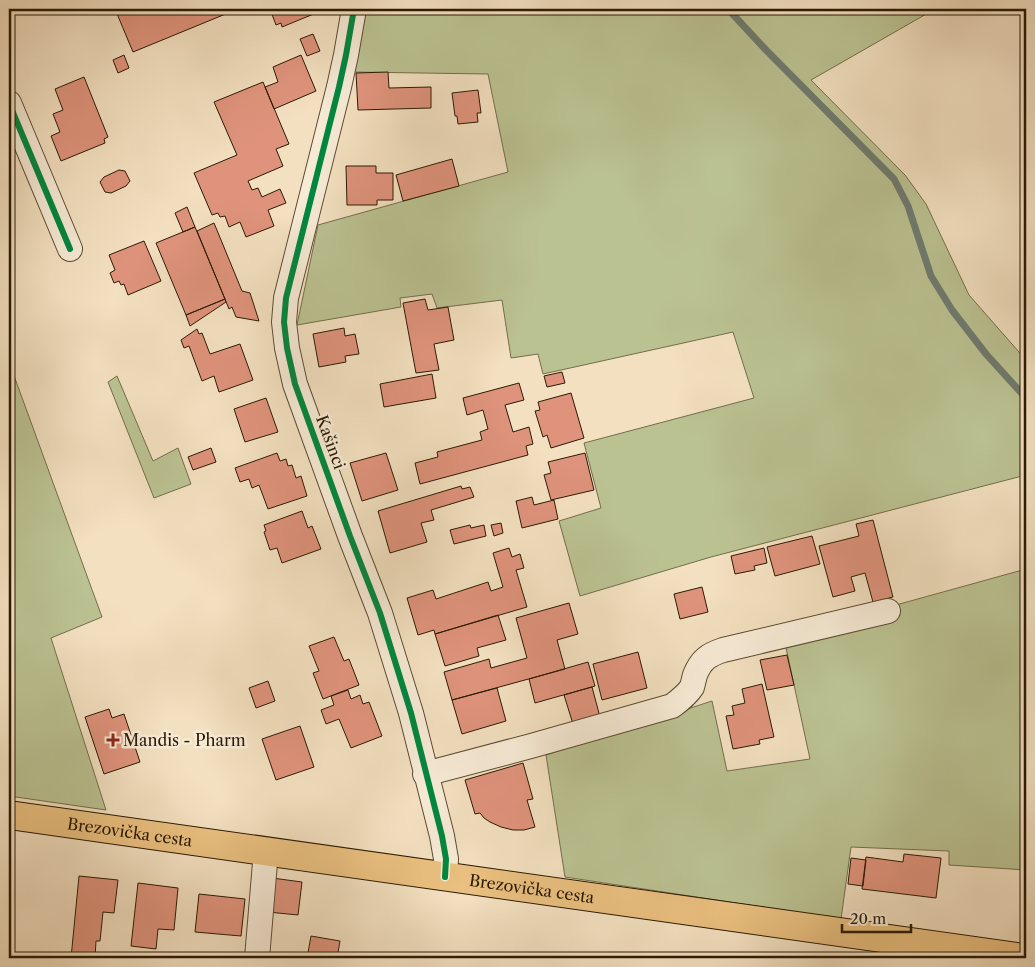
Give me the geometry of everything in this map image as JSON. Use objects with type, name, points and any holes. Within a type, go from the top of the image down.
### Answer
[{"type":"main road","name":"Brezovička cesta","points":[[9,815],[1024,958]]},
{"type":"street","name":"Kašinci","points":[[354,9],[339,87],[286,298],[284,322],[287,348],[295,384],[380,613],[411,713],[445,851],[445,877]]},
{"type":"street","points":[[9,103],[70,249]]},
{"type":"street","points":[[425,774],[672,706],[683,698],[692,687],[702,662],[711,654],[888,611]]},
{"type":"street","points":[[257,958],[266,851]]},
{"type":"green space","points":[[365,9],[935,9],[811,80],[905,175],[926,204],[969,295],[1026,360],[1026,475],[711,557],[580,596],[559,521],[601,508],[584,443],[754,398],[733,332],[543,374],[538,354],[511,358],[502,300],[437,308],[432,294],[400,298],[401,307],[297,325],[318,225],[508,172],[488,74],[353,72]]},
{"type":"green space","points":[[9,362],[102,617],[51,638],[106,810],[9,796]]},
{"type":"green space","points":[[117,376],[153,461],[178,448],[191,484],[154,498],[108,382]]},
{"type":"green space","points":[[1026,569],[1026,870],[949,865],[949,851],[851,847],[841,919],[565,877],[546,755],[712,701],[727,771],[810,759],[785,643],[896,605]]},
{"type":"building","points":[[115,9],[226,9],[228,13],[133,52]]},
{"type":"building","points":[[270,9],[315,9],[316,13],[282,27],[281,23],[276,25]]},
{"type":"building","points":[[313,34],[320,51],[307,56],[300,39]]},
{"type":"building","points":[[124,55],[129,68],[118,73],[113,60]]},
{"type":"building","points":[[301,55],[316,91],[274,109],[265,87],[278,82],[273,67]]},
{"type":"building","points":[[388,72],[389,88],[431,87],[431,108],[358,110],[356,73]]},
{"type":"building","points":[[84,77],[108,137],[104,139],[105,143],[61,161],[51,136],[60,132],[53,114],[63,110],[55,89]]},
{"type":"building","points":[[263,82],[289,144],[276,149],[283,166],[248,181],[252,190],[258,188],[262,197],[280,189],[286,203],[268,210],[274,226],[246,237],[240,222],[229,227],[225,216],[220,217],[218,213],[212,215],[194,173],[237,155],[214,102]]},
{"type":"building","points":[[478,90],[481,113],[477,113],[478,122],[458,124],[452,93]]},
{"type":"building","points":[[452,159],[459,186],[403,201],[396,175]]},
{"type":"building","points":[[346,166],[376,166],[376,173],[393,173],[393,200],[377,200],[377,205],[347,205]]},
{"type":"building","points":[[119,170],[125,171],[130,181],[126,186],[111,193],[105,192],[100,182],[104,177]]},
{"type":"building","points":[[187,207],[195,227],[183,232],[175,213]]},
{"type":"building","points":[[214,223],[242,291],[250,293],[259,321],[236,317],[232,307],[229,309],[197,231]]},
{"type":"building","points":[[195,227],[225,299],[186,315],[156,243]]},
{"type":"building","points":[[144,241],[161,281],[128,295],[124,284],[121,285],[119,281],[114,283],[110,273],[115,270],[109,255]]},
{"type":"building","points":[[225,299],[226,302],[190,326],[186,315]]},
{"type":"building","points":[[425,299],[428,310],[448,307],[454,340],[434,344],[439,370],[416,373],[403,303]]},
{"type":"building","points":[[344,328],[345,336],[355,334],[359,354],[345,356],[346,362],[319,367],[313,334]]},
{"type":"building","points":[[197,329],[199,334],[202,333],[210,354],[240,344],[253,380],[219,392],[214,376],[202,381],[189,346],[184,348],[181,340]]},
{"type":"building","points":[[562,372],[565,383],[547,387],[544,376]]},
{"type":"building","points":[[432,374],[436,398],[384,407],[380,384]]},
{"type":"building","points":[[519,383],[524,400],[505,405],[513,432],[529,427],[533,444],[526,446],[528,455],[420,484],[415,463],[438,457],[437,452],[482,440],[480,432],[488,429],[483,410],[467,415],[463,398]]},
{"type":"building","points":[[571,393],[584,438],[551,448],[547,435],[543,437],[535,411],[540,410],[538,402]]},
{"type":"building","points":[[266,398],[278,432],[245,442],[234,409]]},
{"type":"building","points":[[211,448],[216,462],[193,470],[188,457]]},
{"type":"building","points":[[277,453],[280,461],[286,459],[288,466],[292,465],[296,478],[301,476],[307,496],[268,509],[259,485],[252,488],[249,479],[240,482],[235,468]]},
{"type":"building","points":[[386,453],[398,490],[362,501],[350,463]]},
{"type":"building","points":[[585,453],[594,490],[551,500],[544,475],[551,473],[548,462]]},
{"type":"building","points":[[461,486],[462,489],[470,487],[474,497],[431,510],[434,520],[421,523],[427,542],[390,553],[378,511]]},
{"type":"building","points":[[532,497],[534,505],[554,500],[558,519],[522,528],[516,501]]},
{"type":"building","points":[[302,511],[308,528],[312,526],[321,549],[282,563],[277,548],[270,550],[264,532],[266,531],[264,525]]},
{"type":"building","points":[[873,520],[893,597],[873,602],[865,573],[851,577],[855,591],[833,597],[819,546],[859,536],[856,524]]},
{"type":"building","points":[[501,523],[503,533],[494,536],[491,525]]},
{"type":"building","points":[[470,525],[471,528],[484,525],[486,536],[454,544],[450,530]]},
{"type":"building","points":[[812,536],[820,564],[775,576],[767,547]]},
{"type":"building","points":[[509,548],[512,557],[520,554],[524,568],[516,570],[527,607],[435,634],[434,630],[418,635],[407,598],[433,590],[436,599],[488,582],[491,591],[503,587],[493,553]]},
{"type":"building","points":[[764,548],[767,563],[754,566],[755,570],[735,574],[731,556]]},
{"type":"building","points":[[702,587],[708,612],[680,619],[674,594]]},
{"type":"building","points":[[569,603],[578,634],[557,640],[565,669],[452,700],[444,672],[489,659],[491,668],[527,658],[516,618]]},
{"type":"building","points":[[498,615],[506,640],[477,648],[479,656],[445,666],[435,634]]},
{"type":"building","points":[[334,637],[344,661],[349,659],[359,685],[323,699],[313,673],[319,671],[309,646]]},
{"type":"building","points":[[638,652],[647,688],[602,700],[593,664]]},
{"type":"building","points":[[787,655],[794,685],[767,690],[760,660]]},
{"type":"building","points":[[588,662],[595,686],[535,703],[529,679]]},
{"type":"building","points":[[268,681],[275,701],[256,708],[249,688]]},
{"type":"building","points":[[762,684],[774,737],[759,740],[760,744],[733,749],[726,716],[734,715],[732,706],[745,703],[742,689]]},
{"type":"building","points":[[592,687],[600,717],[573,724],[564,695]]},
{"type":"building","points":[[497,688],[506,721],[462,734],[452,700]]},
{"type":"building","points":[[348,690],[351,699],[360,695],[363,704],[369,702],[382,736],[351,748],[339,719],[326,724],[321,710],[334,705],[331,696]]},
{"type":"building","name":"Mandis - Pharm","points":[[109,709],[112,718],[124,714],[140,762],[104,774],[85,717]]},
{"type":"building","points":[[300,726],[314,767],[276,780],[262,739]]},
{"type":"building","points":[[523,763],[533,799],[527,800],[535,827],[513,830],[490,822],[480,813],[475,814],[465,780]]},
{"type":"building","points":[[904,854],[941,858],[936,898],[862,889],[866,857],[903,862]]},
{"type":"building","points":[[851,858],[866,860],[863,886],[848,884]]},
{"type":"building","points":[[79,876],[118,880],[114,913],[103,912],[100,941],[96,941],[95,958],[71,958]]},
{"type":"building","points":[[272,878],[302,882],[298,915],[268,912]]},
{"type":"building","points":[[138,883],[178,888],[174,930],[158,929],[156,949],[131,946]]},
{"type":"building","points":[[199,894],[245,899],[241,936],[195,932]]},
{"type":"building","points":[[311,936],[340,941],[337,958],[307,958]]},
{"type":"waterway","points":[[728,9],[894,179],[908,206],[931,276],[952,310],[986,354],[1026,398]]},
{"type":"cycle path","points":[[354,9],[339,87],[286,298],[284,322],[287,348],[295,384],[380,613],[411,713],[442,836],[446,859],[445,877]]},
{"type":"cycle path","points":[[9,103],[70,249]]},
{"type":"place","name":"Mandis - Pharm","points":[[113,740]]}]
